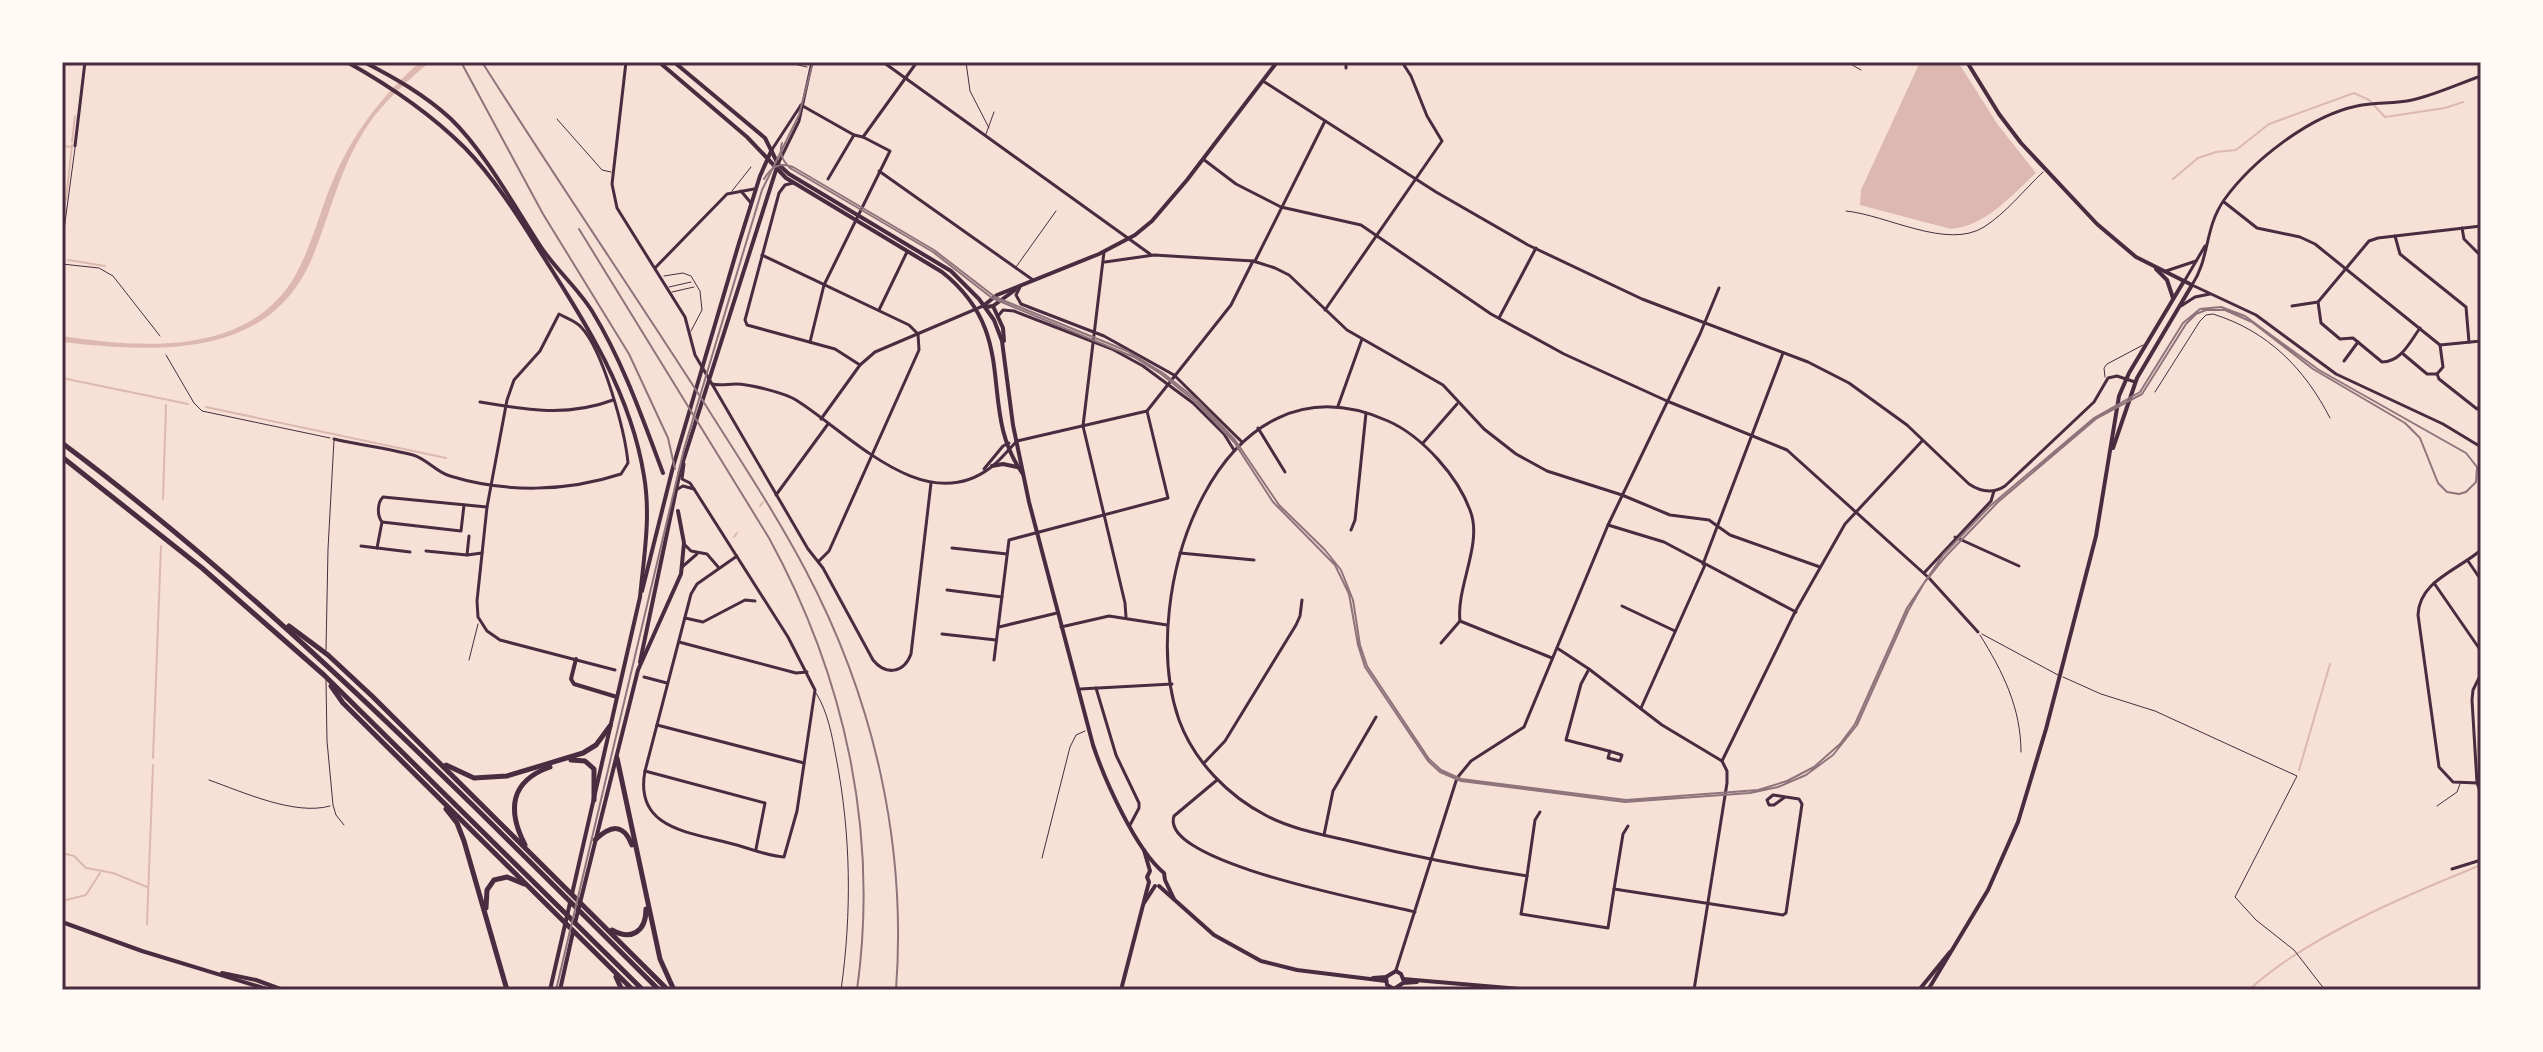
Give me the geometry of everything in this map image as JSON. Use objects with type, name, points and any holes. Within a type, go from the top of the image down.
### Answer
[{"type":"highway","points":[[62,443],[185,540],[272,614],[401,735],[659,990]]},
{"type":"highway","points":[[62,457],[202,568],[324,675],[643,990]]},
{"type":"highway","points":[[272,614],[328,655],[671,990]]},
{"type":"highway","points":[[324,675],[343,703],[633,990]]},
{"type":"highway","points":[[438,760],[474,778],[499,777],[583,753],[596,745],[610,726]]},
{"type":"highway","points":[[617,758],[660,959],[671,990]]},
{"type":"highway","points":[[526,850],[517,830],[514,810],[517,794],[531,775],[574,759],[585,761],[595,771],[594,800]]},
{"type":"highway","points":[[440,798],[461,831],[508,990]]},
{"type":"highway","points":[[595,840],[610,828],[619,829],[628,836],[646,912],[642,928],[631,936],[620,935],[601,923]]},
{"type":"highway","points":[[508,990],[486,907],[486,895],[491,883],[502,877],[515,879],[530,887]]},
{"type":"highway","points":[[609,966],[622,990]]},
{"type":"main road","points":[[347,62],[410,101],[456,139],[490,175],[593,337],[623,399],[644,475],[647,532],[640,597]]},
{"type":"main road","points":[[364,62],[422,96],[466,136],[552,263],[581,297],[604,332],[633,390],[663,473]]},
{"type":"main road","points":[[659,62],[747,137],[793,183],[968,286],[996,325],[1004,347]]},
{"type":"main road","points":[[560,990],[638,670],[675,491],[777,166],[772,149],[755,128],[674,62]]},
{"type":"main road","points":[[983,306],[997,295],[1104,252],[1152,221],[1277,62]]},
{"type":"main road","points":[[1967,62],[1999,114],[2045,171],[2112,239],[2153,267],[2192,285],[2135,382],[2111,456]]},
{"type":"main road","points":[[410,101],[412,94],[422,96]]},
{"type":"main road","points":[[550,990],[640,597],[680,443],[751,203],[772,149]]},
{"type":"main road","points":[[777,166],[907,251],[945,272],[961,283],[983,306],[993,306],[1020,287]]},
{"type":"main road","points":[[2153,267],[2167,280],[2173,291],[2172,301]]},
{"type":"main road","points":[[945,272],[976,310],[989,333],[1007,447],[1024,476]]},
{"type":"main road","points":[[1928,990],[1995,877],[2025,801],[2096,536],[2117,407],[2126,379],[2184,281]]},
{"type":"main road","points":[[569,297],[577,302],[581,297]]},
{"type":"main road","points":[[993,306],[1004,331],[1017,441],[1036,532],[1089,730],[1103,771],[1153,870],[1121,990]]},
{"type":"main road","points":[[593,337],[596,330],[604,332]]},
{"type":"main road","points":[[992,466],[1003,464],[1018,467]]},
{"type":"main road","points":[[638,670],[675,594],[682,567],[684,543],[678,511]]},
{"type":"main road","points":[[576,659],[571,679],[574,684],[617,697]]},
{"type":"main road","points":[[1153,870],[1164,873],[1174,899]]},
{"type":"main road","points":[[1143,905],[1165,880]]},
{"type":"main road","points":[[1149,882],[1174,899],[1214,935],[1261,961],[1297,970],[1373,978],[1386,979],[1398,972],[1403,981]]},
{"type":"main road","points":[[62,922],[142,951],[270,990]]},
{"type":"main road","points":[[1919,990],[1956,944]]},
{"type":"main road","points":[[216,973],[244,977],[283,990]]},
{"type":"main road","points":[[1386,979],[1392,989],[1403,981],[1533,990]]},
{"type":"street","points":[[75,146],[85,62]]},
{"type":"street","points":[[626,62],[613,173],[613,198],[621,217],[685,317],[695,355],[808,549],[819,561],[873,660],[880,668],[889,671],[902,668],[911,654],[931,483]]},
{"type":"street","points":[[777,166],[799,121],[812,62]]},
{"type":"street","points":[[883,62],[1127,240],[1154,255]]},
{"type":"street","points":[[863,137],[917,62]]},
{"type":"street","points":[[1346,62],[1346,68]]},
{"type":"street","points":[[1325,310],[1442,141],[1402,62]]},
{"type":"street","points":[[2184,281],[2205,246],[2223,201],[2247,173],[2294,136],[2346,109],[2414,100],[2481,76]]},
{"type":"street","points":[[1263,81],[1416,179],[1536,248],[1617,288],[1783,353],[1849,383],[1888,409],[1973,487],[1994,491],[2005,486],[2094,402],[2107,379],[2114,376],[2135,382]]},
{"type":"street","points":[[772,149],[801,105]]},
{"type":"street","points":[[801,105],[890,151],[824,285],[810,342]]},
{"type":"street","points":[[979,474],[1017,441],[1147,411],[1231,305],[1325,121]]},
{"type":"street","points":[[828,179],[854,135]]},
{"type":"street","points":[[1203,159],[1236,184],[1281,207],[1361,225],[1499,318],[1553,348],[1794,455],[1924,573],[1978,632]]},
{"type":"street","points":[[879,171],[1033,281]]},
{"type":"street","points":[[793,183],[785,185],[779,193],[745,320],[747,325],[840,351],[860,365]]},
{"type":"street","points":[[655,268],[732,191],[756,188]]},
{"type":"street","points":[[741,191],[751,203]]},
{"type":"street","points":[[2223,201],[2257,228],[2300,237],[2315,244],[2440,345],[2443,367],[2437,374],[2427,374],[2402,353]]},
{"type":"street","points":[[2292,306],[2318,302],[2369,241],[2481,226]]},
{"type":"street","points":[[2462,228],[2464,239],[2481,256]]},
{"type":"street","points":[[2395,236],[2400,254],[2466,307],[2469,342]]},
{"type":"street","points":[[2205,246],[2204,262],[2192,285],[2256,315],[2336,374],[2443,424],[2481,447]]},
{"type":"street","points":[[1499,318],[1536,248]]},
{"type":"street","points":[[879,310],[907,251]]},
{"type":"street","points":[[1104,252],[1083,426],[1126,617]]},
{"type":"street","points":[[762,255],[909,325],[918,334],[919,350],[829,551],[819,561]]},
{"type":"street","points":[[1105,262],[1154,255],[1254,261],[1289,275],[1339,324],[1443,385],[1484,429],[1516,454],[1547,471],[1622,495],[1670,515],[1699,518],[1719,526],[1730,535],[1820,567]]},
{"type":"street","points":[[2163,272],[2196,261]]},
{"type":"street","points":[[1020,287],[1016,295],[1021,304],[1096,333],[1175,376],[1242,442]]},
{"type":"street","points":[[1398,972],[1459,775],[1471,761],[1524,727],[1608,525],[1705,324],[1719,288]]},
{"type":"street","points":[[2177,309],[2195,297],[2214,294]]},
{"type":"street","points":[[2318,302],[2321,323],[2340,339],[2353,338],[2382,362],[2392,361],[2402,353],[2420,328]]},
{"type":"street","points":[[821,419],[860,365],[884,347],[983,306]]},
{"type":"street","points":[[999,319],[1002,311],[1011,310],[1136,362],[1193,403],[1224,434],[1234,450]]},
{"type":"street","points":[[334,439],[413,455],[450,476],[491,484],[556,488],[621,474],[628,459],[613,400],[597,357],[582,329],[559,314],[540,351],[514,380],[506,406],[491,484],[487,507],[477,605],[480,622],[489,634],[500,640],[615,670]]},
{"type":"street","points":[[1338,406],[1362,339]]},
{"type":"street","points":[[2440,345],[2481,341]]},
{"type":"street","points":[[2344,361],[2358,342]]},
{"type":"street","points":[[1641,708],[1704,565],[1783,353]]},
{"type":"street","points":[[2437,374],[2439,379],[2477,409],[2481,405]]},
{"type":"street","points":[[712,384],[742,384],[794,398],[910,477],[931,483],[957,483],[979,474],[992,466],[1007,447]]},
{"type":"street","points":[[480,402],[563,412],[613,400]]},
{"type":"street","points":[[1423,443],[1458,403]]},
{"type":"street","points":[[1441,643],[1460,621],[1473,532],[1472,516],[1449,475],[1423,443],[1396,425],[1338,406],[1300,409],[1258,428],[1234,450],[1206,491],[1180,553],[1167,625],[1172,684],[1179,720],[1204,763],[1217,780],[1267,816],[1324,835],[1431,861],[1527,876]]},
{"type":"street","points":[[994,660],[1008,543],[1012,538],[1168,498],[1147,411]]},
{"type":"street","points":[[1351,530],[1355,520],[1366,413]]},
{"type":"street","points":[[776,495],[828,424]]},
{"type":"street","points":[[1258,428],[1285,472]]},
{"type":"street","points":[[1722,761],[1820,567],[1856,512],[1923,440]]},
{"type":"street","points":[[684,460],[682,477],[694,489],[737,556],[788,637],[815,690],[797,811],[784,857],[671,828],[654,815],[645,796],[645,771],[693,588],[737,556]]},
{"type":"street","points":[[675,491],[684,486],[694,489]]},
{"type":"street","points":[[1924,573],[1991,501],[1994,491]]},
{"type":"street","points":[[377,548],[382,522],[379,504],[386,496],[487,507]]},
{"type":"street","points":[[382,522],[461,531],[464,505]]},
{"type":"street","points":[[1608,525],[1664,542],[1796,612]]},
{"type":"street","points":[[467,555],[469,536]]},
{"type":"street","points":[[1955,537],[2019,566]]},
{"type":"street","points":[[684,543],[688,549],[707,554],[719,568]]},
{"type":"street","points":[[361,546],[410,552]]},
{"type":"street","points":[[952,548],[1007,554]]},
{"type":"street","points":[[2477,783],[2460,784],[2447,778],[2439,767],[2418,604],[2426,589],[2481,550]]},
{"type":"street","points":[[426,551],[467,555],[482,553]]},
{"type":"street","points":[[682,567],[700,553]]},
{"type":"street","points":[[1180,553],[1254,560]]},
{"type":"street","points":[[2468,561],[2481,580]]},
{"type":"street","points":[[2434,583],[2481,651]]},
{"type":"street","points":[[947,590],[1002,597]]},
{"type":"street","points":[[685,618],[701,622],[745,600],[755,601]]},
{"type":"street","points":[[1204,763],[1225,741],[1296,625],[1302,600]]},
{"type":"street","points":[[1622,606],[1675,631]]},
{"type":"street","points":[[998,628],[1057,613]]},
{"type":"street","points":[[1061,627],[1099,618],[1126,617],[1167,625]]},
{"type":"street","points":[[1460,621],[1552,658]]},
{"type":"street","points":[[942,634],[996,640]]},
{"type":"street","points":[[678,642],[796,673],[807,672]]},
{"type":"street","points":[[1557,648],[1662,725],[1722,761],[1727,771],[1694,990]]},
{"type":"street","points":[[1589,669],[1581,684],[1566,740],[1610,751]]},
{"type":"street","points":[[2481,674],[2472,700],[2477,783],[2481,794]]},
{"type":"street","points":[[644,677],[667,683]]},
{"type":"street","points":[[1078,689],[1172,684]]},
{"type":"street","points":[[1096,688],[1116,755],[1139,803],[1130,825]]},
{"type":"street","points":[[1324,835],[1333,791],[1376,717]]},
{"type":"street","points":[[657,725],[804,763]]},
{"type":"street","points":[[645,771],[765,803],[756,850]]},
{"type":"street","points":[[1217,780],[1174,816],[1172,824],[1193,846],[1209,855],[1282,880],[1415,912]]},
{"type":"street","points":[[1614,889],[1781,916],[1786,913],[1802,804],[1799,799],[1785,797]]},
{"type":"street","points":[[1540,812],[1535,820],[1521,914],[1608,928],[1623,834],[1628,826]]},
{"type":"street","points":[[2452,869],[2481,860]]},
{"type":"lane","points":[[966,62],[970,91],[989,128]]},
{"type":"lane","points":[[1847,62],[1861,70]]},
{"type":"lane","points":[[798,65],[811,68]]},
{"type":"lane","points":[[985,136],[994,112]]},
{"type":"lane","points":[[557,119],[602,170],[613,173]]},
{"type":"lane","points":[[62,245],[75,146]]},
{"type":"lane","points":[[732,191],[751,167]]},
{"type":"lane","points":[[1846,211],[1936,233],[1961,235],[1982,228],[1996,218],[2045,171]]},
{"type":"lane","points":[[1016,267],[1056,211]]},
{"type":"lane","points":[[62,264],[99,268],[113,276],[160,336]]},
{"type":"lane","points":[[660,277],[683,273],[697,286],[702,296],[702,310],[691,331]]},
{"type":"lane","points":[[667,288],[694,281]]},
{"type":"lane","points":[[670,292],[697,286]]},
{"type":"lane","points":[[2155,392],[2200,321],[2206,315],[2213,314],[2262,338],[2291,359],[2330,418]]},
{"type":"lane","points":[[2107,379],[2104,371],[2107,364],[2147,344]]},
{"type":"lane","points":[[166,355],[194,403],[202,411],[334,439],[328,536],[326,696],[333,805],[344,825]]},
{"type":"lane","points":[[469,660],[475,628],[480,622]]},
{"type":"lane","points":[[1978,632],[2081,685],[2166,716],[2297,776],[2235,897],[2256,920],[2299,956],[2325,990]]},
{"type":"lane","points":[[1978,632],[2013,698],[2021,752]]},
{"type":"lane","points":[[815,690],[833,743],[843,801],[849,894],[841,990]]},
{"type":"lane","points":[[1042,858],[1073,740],[1076,735],[1089,730]]},
{"type":"lane","points":[[209,780],[305,809],[333,805]]},
{"type":"lane","points":[[2437,806],[2457,792],[2460,784]]},
{"type":"shaded area","points":[[420,62],[430,62],[391,97],[360,138],[345,168],[310,263],[290,295],[265,318],[235,334],[203,343],[132,348],[62,342],[62,336],[126,343],[191,341],[222,334],[250,321],[275,302],[301,265],[331,185],[357,134],[392,89]]},
{"type":"shaded area","points":[[1920,62],[1958,62],[1998,125],[2036,173],[1987,216],[1964,227],[1951,229],[1860,205],[1861,190]]},
{"type":"waterway","points":[[2173,179],[2198,158],[2236,150],[2269,124],[2354,93],[2369,100],[2385,117],[2445,108],[2463,102]]},
{"type":"waterway","points":[[72,142],[75,116]]},
{"type":"waterway","points":[[66,200],[72,145]]},
{"type":"waterway","points":[[62,146],[72,147]]},
{"type":"waterway","points":[[62,225],[65,203]]},
{"type":"waterway","points":[[68,260],[105,266]]},
{"type":"waterway","points":[[62,378],[188,404]]},
{"type":"waterway","points":[[163,499],[166,405]]},
{"type":"waterway","points":[[206,407],[446,458]]},
{"type":"waterway","points":[[760,506],[763,502]]},
{"type":"waterway","points":[[734,537],[737,533]]},
{"type":"waterway","points":[[153,758],[161,546]]},
{"type":"waterway","points":[[2299,770],[2330,664]]},
{"type":"waterway","points":[[147,924],[153,765]]},
{"type":"waterway","points":[[62,853],[74,856],[86,868],[113,873],[147,887]]},
{"type":"waterway","points":[[2249,990],[2299,952],[2359,918],[2481,865]]},
{"type":"waterway","points":[[62,901],[86,895],[100,873]]},
{"type":"tram line","points":[[461,62],[543,214],[629,354],[668,438],[675,469]]},
{"type":"tram line","points":[[556,990],[684,449],[762,190],[799,115],[813,62]]},
{"type":"tram line","points":[[764,179],[776,167],[784,165],[788,166],[793,167],[934,250],[995,297],[1127,351],[1163,373],[1197,400],[1235,440],[1279,505],[1341,570],[1353,600],[1360,645],[1367,666],[1429,759],[1441,770],[1461,779],[1626,800],[1758,790],[1787,781],[1814,767],[1840,744],[1855,724],[1907,608],[1943,555],[1990,506],[2094,418],[2140,392],[2183,323],[2200,309],[2221,307],[2245,316],[2319,370],[2466,453],[2477,467],[2476,482],[2466,492],[2447,492],[2438,483],[2420,438],[2405,423],[2313,369],[2252,322],[2225,310],[2206,310],[2196,314],[2186,324],[2142,394],[2097,418],[1998,502],[1945,557],[1924,583],[1908,611],[1857,725],[1833,755],[1806,775],[1778,787],[1750,793],[1625,802],[1461,781],[1440,772],[1428,761],[1365,667],[1358,645],[1349,594],[1335,565],[1273,502],[1234,442],[1196,402],[1134,357],[992,298],[933,252],[790,168],[787,165],[782,156],[782,143]]},
{"type":"railway","points":[[482,62],[756,485],[794,549],[830,620],[850,670],[881,774],[896,881],[896,990]]},
{"type":"railway","points":[[579,229],[769,538],[796,591],[818,645],[850,757],[859,814],[863,931],[857,990]]}]
